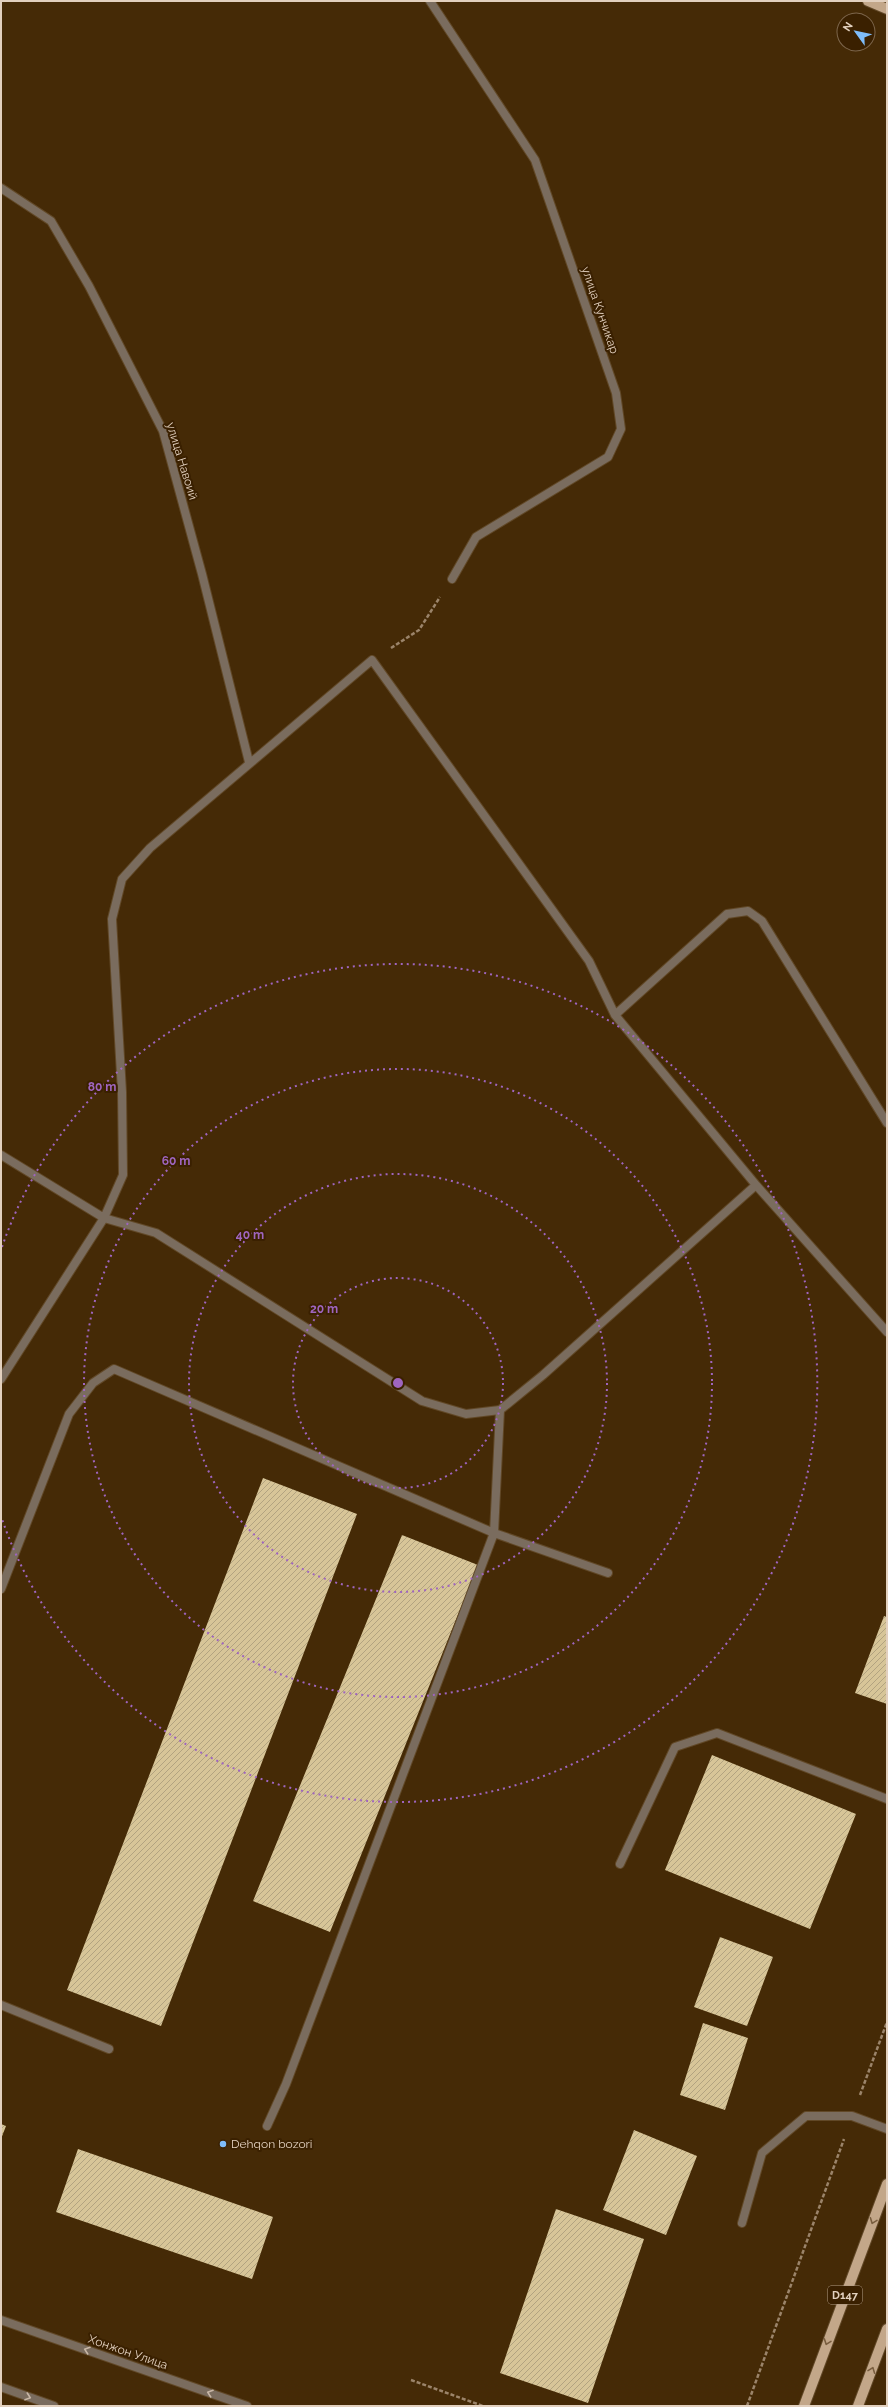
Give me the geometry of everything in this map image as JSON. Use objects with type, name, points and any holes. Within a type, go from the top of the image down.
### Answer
[{"type":"main road","points":[[868,1],[887,9]]},
{"type":"main road","name":"D147","points":[[804,2406],[887,2184]]},
{"type":"main road","points":[[858,2406],[887,2329]]},
{"type":"street","name":"улица Кунчикар","points":[[430,1],[535,160],[616,393],[621,430],[608,457],[476,537],[452,579]]},
{"type":"street","name":"улица Навоий","points":[[1,188],[51,221],[89,286],[163,432],[202,574],[249,762]]},
{"type":"street","points":[[1,1379],[104,1218],[122,1175],[122,1092],[112,919],[122,879],[150,848],[249,762],[372,660],[589,961],[615,1014],[756,1185],[887,1332]]},
{"type":"street","points":[[615,1014],[727,914],[748,912],[762,921],[887,1123]]},
{"type":"street","points":[[1,1155],[104,1218],[156,1233],[422,1401],[466,1414],[500,1410],[543,1375],[756,1185]]},
{"type":"street","points":[[1,1589],[70,1414],[93,1383],[114,1369],[494,1533],[608,1573]]},
{"type":"street","points":[[267,2126],[286,2084],[494,1533],[500,1410]]},
{"type":"street","points":[[620,1864],[675,1747],[718,1733],[887,1799]]},
{"type":"street","points":[[1,2005],[109,2049]]},
{"type":"street","points":[[742,2224],[762,2153],[806,2116],[852,2116],[887,2129]]},
{"type":"street","name":"Хонжон Улица","points":[[1,2320],[247,2406]]},
{"type":"street","points":[[1,2387],[54,2406]]},
{"type":"path","points":[[372,660],[419,630],[452,579]]},
{"type":"path","points":[[747,2406],[887,2022]]},
{"type":"path","points":[[412,2380],[483,2406]]},
{"type":"building","points":[[263,1478],[357,1514],[161,2026],[67,1990]]},
{"type":"building","points":[[402,1535],[478,1565],[330,1932],[253,1901]]},
{"type":"building","points":[[884,1616],[887,1617],[887,1704],[855,1693]]},
{"type":"building","points":[[712,1755],[856,1814],[810,1929],[665,1870]]},
{"type":"building","points":[[720,1937],[773,1957],[747,2026],[694,2007]]},
{"type":"building","points":[[703,2023],[748,2038],[725,2110],[680,2095]]},
{"type":"building","points":[[1,2124],[6,2126],[1,2139]]},
{"type":"building","points":[[634,2130],[697,2156],[666,2235],[603,2210]]},
{"type":"building","points":[[78,2149],[273,2217],[252,2279],[56,2212]]},
{"type":"building","points":[[556,2209],[644,2239],[588,2403],[500,2373]]},
{"type":"place","name":"Dehqon bozori","points":[[223,2144]]}]
